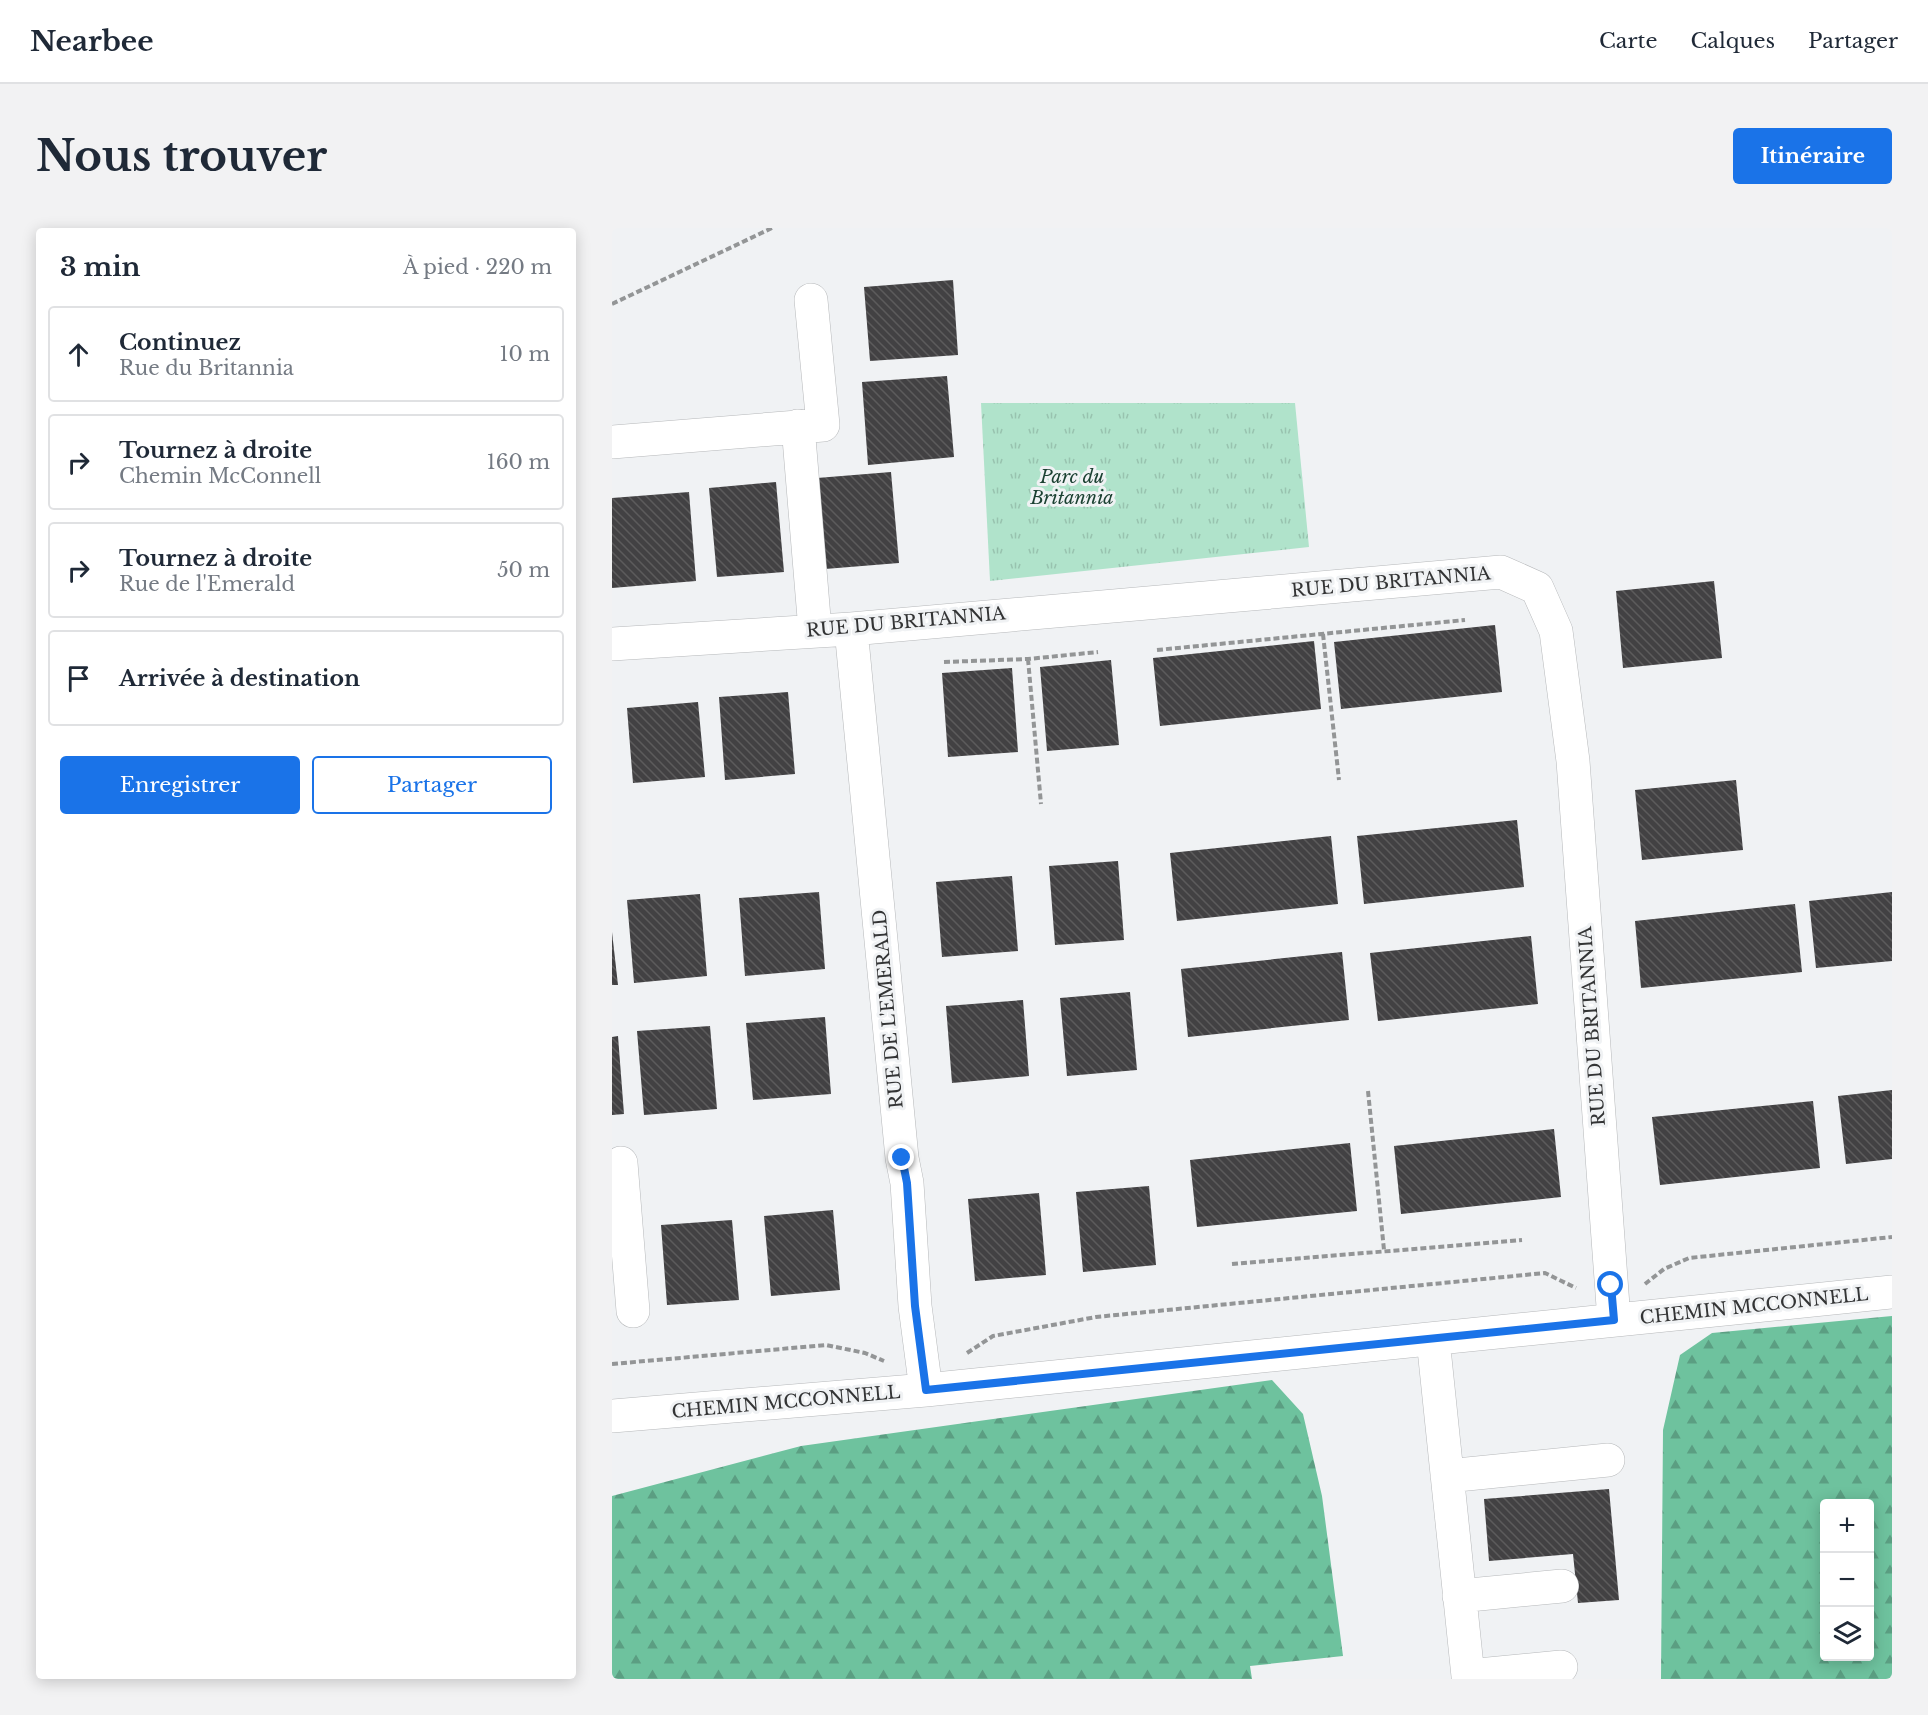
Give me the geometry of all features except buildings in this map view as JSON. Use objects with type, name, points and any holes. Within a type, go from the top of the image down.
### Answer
[{"type":"street","points":[[612,442],[823,425],[811,300]]},
{"type":"street","points":[[798,426],[815,630]]},
{"type":"street","name":"RUE DU BRITANNIA","points":[[612,644],[850,629],[1501,572],[1537,588],[1556,631],[1574,761],[1614,1320]]},
{"type":"street","name":"RUE DE L'EMERALD","points":[[850,629],[924,1376]]},
{"type":"street","points":[[621,1162],[633,1311]]},
{"type":"street","name":"CHEMIN MCCONNELL","points":[[612,1416],[924,1376],[1433,1339],[1892,1292]]},
{"type":"street","points":[[1433,1339],[1468,1676],[1561,1667]]},
{"type":"street","points":[[1447,1476],[1608,1460]]},
{"type":"street","points":[[1460,1596],[1563,1586]]},
{"type":"path","points":[[612,304],[772,228]]},
{"type":"path","points":[[1157,650],[1465,620]]},
{"type":"path","points":[[1323,634],[1339,780]]},
{"type":"path","points":[[944,662],[1028,659],[1098,652]]},
{"type":"path","points":[[1028,659],[1041,804]]},
{"type":"path","points":[[1368,1091],[1384,1250]]},
{"type":"path","points":[[1645,1284],[1665,1269],[1689,1258],[1892,1237]]},
{"type":"path","points":[[1232,1264],[1522,1240]]},
{"type":"path","points":[[612,1364],[826,1345],[865,1353],[924,1376],[959,1359],[993,1336],[1096,1317],[1545,1273],[1576,1288]]},
{"type":"green space","name":"Parc du Britannia","points":[[981,403],[1295,403],[1309,547],[990,581]]},
{"type":"green space","points":[[1892,1316],[1892,1679],[1661,1679],[1663,1430],[1680,1355],[1712,1333]]},
{"type":"green space","points":[[1272,1380],[1303,1414],[1322,1496],[1343,1656],[1250,1666],[1252,1679],[612,1679],[612,1496],[801,1446]]},
{"type":"route","points":[[902,1158],[907,1183],[915,1306],[926,1390],[1614,1320],[1611,1285]]}]
